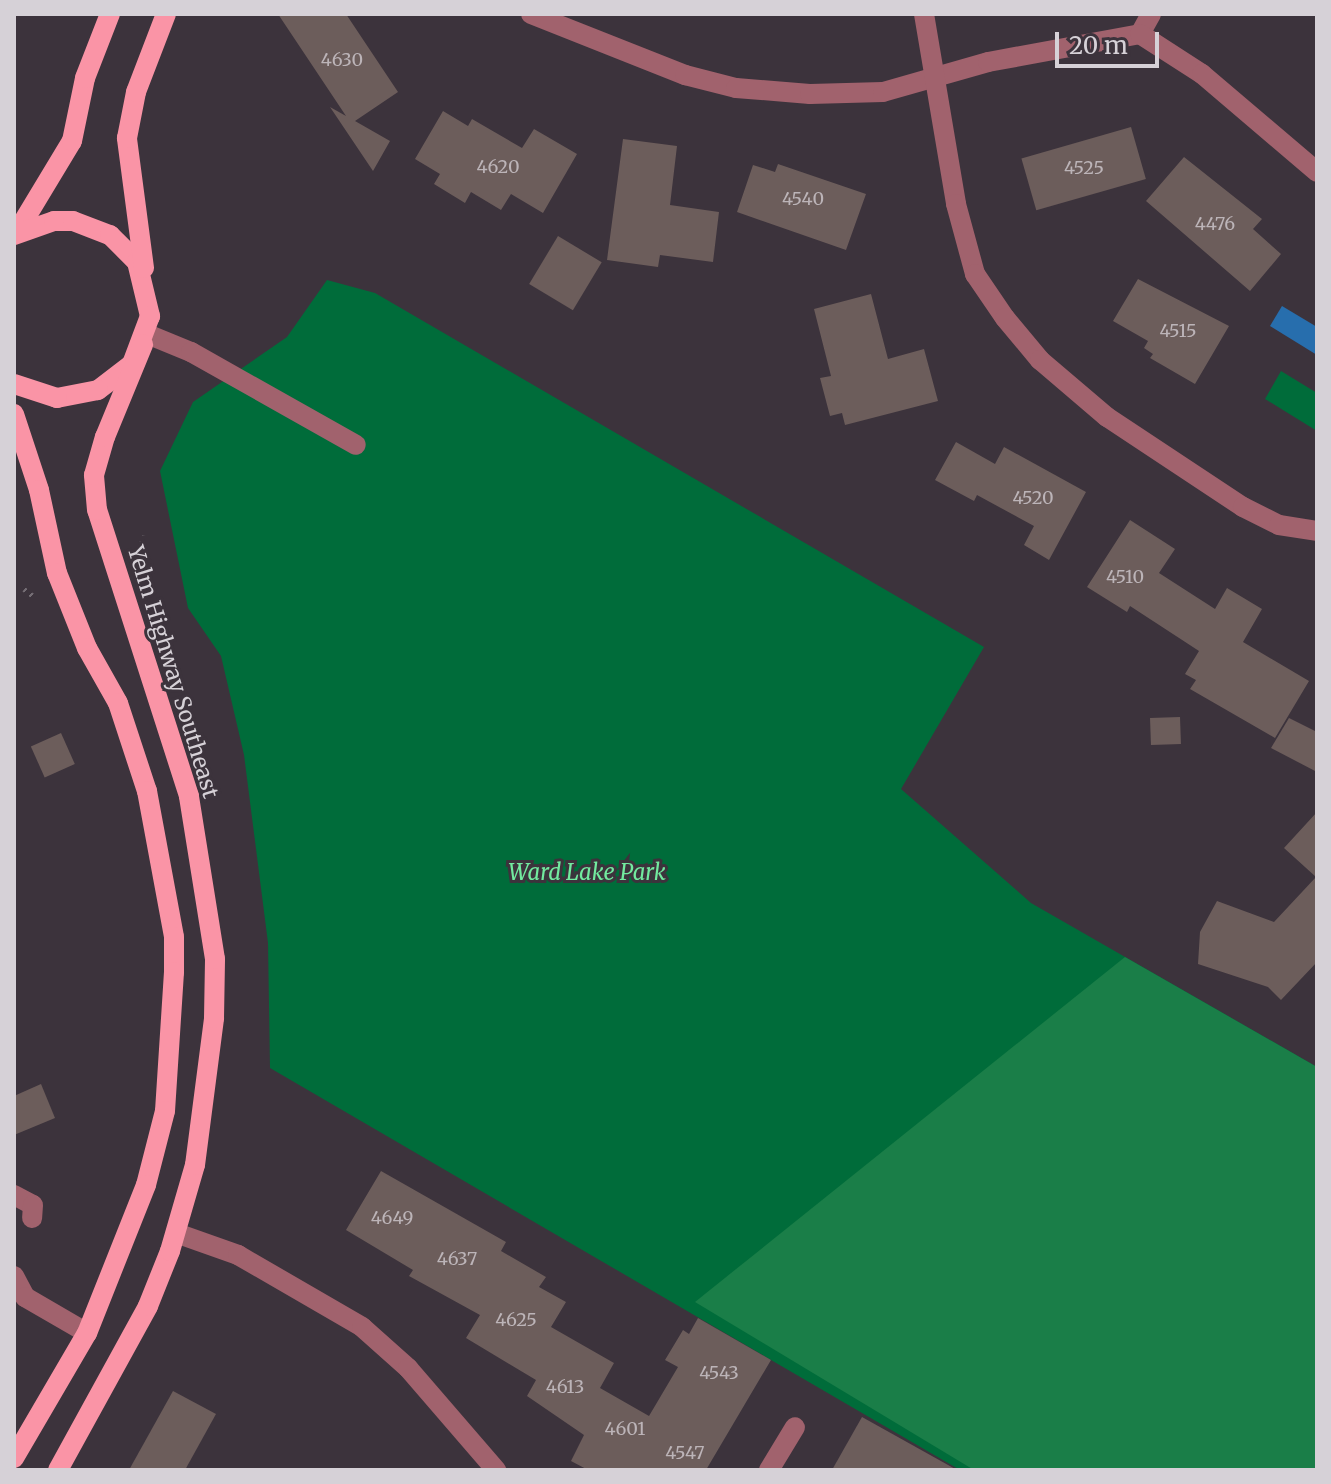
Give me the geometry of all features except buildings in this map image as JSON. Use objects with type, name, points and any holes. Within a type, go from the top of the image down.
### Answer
[{"type":"main road","points":[[16,234],[72,141],[85,78],[110,14]]},
{"type":"main road","points":[[14,384],[46,396],[78,397],[117,379],[145,340],[150,316],[128,179],[127,138],[136,92],[166,14]]},
{"type":"main road","points":[[16,234],[54,221],[93,226],[125,247],[145,280]]},
{"type":"main road","name":"Yelm Highway Southeast","points":[[58,1470],[148,1306],[176,1233],[209,1088],[215,959],[189,796],[101,524],[94,475],[145,340]]},
{"type":"main road","points":[[14,414],[39,490],[57,573],[87,648],[118,703],[147,791],[174,937],[165,1111],[146,1185],[87,1333],[14,1458]]},
{"type":"street","points":[[531,14],[685,75],[736,88],[883,92],[936,76],[1140,34],[1202,74],[1317,172]]},
{"type":"street","points":[[924,14],[936,76],[942,138],[975,274],[1031,350],[1107,417],[1243,507],[1279,525],[1317,531]]},
{"type":"street","points":[[1140,34],[1151,14]]},
{"type":"street","points":[[145,340],[191,352],[356,445]]},
{"type":"street","points":[[14,1195],[33,1205],[32,1218]]},
{"type":"street","points":[[176,1233],[238,1255],[362,1327],[408,1368],[496,1470]]},
{"type":"street","points":[[14,1276],[25,1297],[87,1333]]},
{"type":"street","points":[[769,1470],[795,1427]]},
{"type":"green space","name":"Ward Lake Park","points":[[327,280],[375,293],[984,647],[901,789],[1031,903],[1317,1067],[1317,1470],[960,1470],[270,1068],[268,943],[244,755],[221,656],[188,608],[160,471],[193,402],[287,337]]},
{"type":"green space","points":[[1281,371],[1317,393],[1317,431],[1265,399]]},
{"type":"green space","points":[[1125,957],[1317,1067],[1317,1470],[974,1470],[695,1302]]},
{"type":"water","points":[[1282,306],[1317,327],[1317,355],[1270,326]]}]
